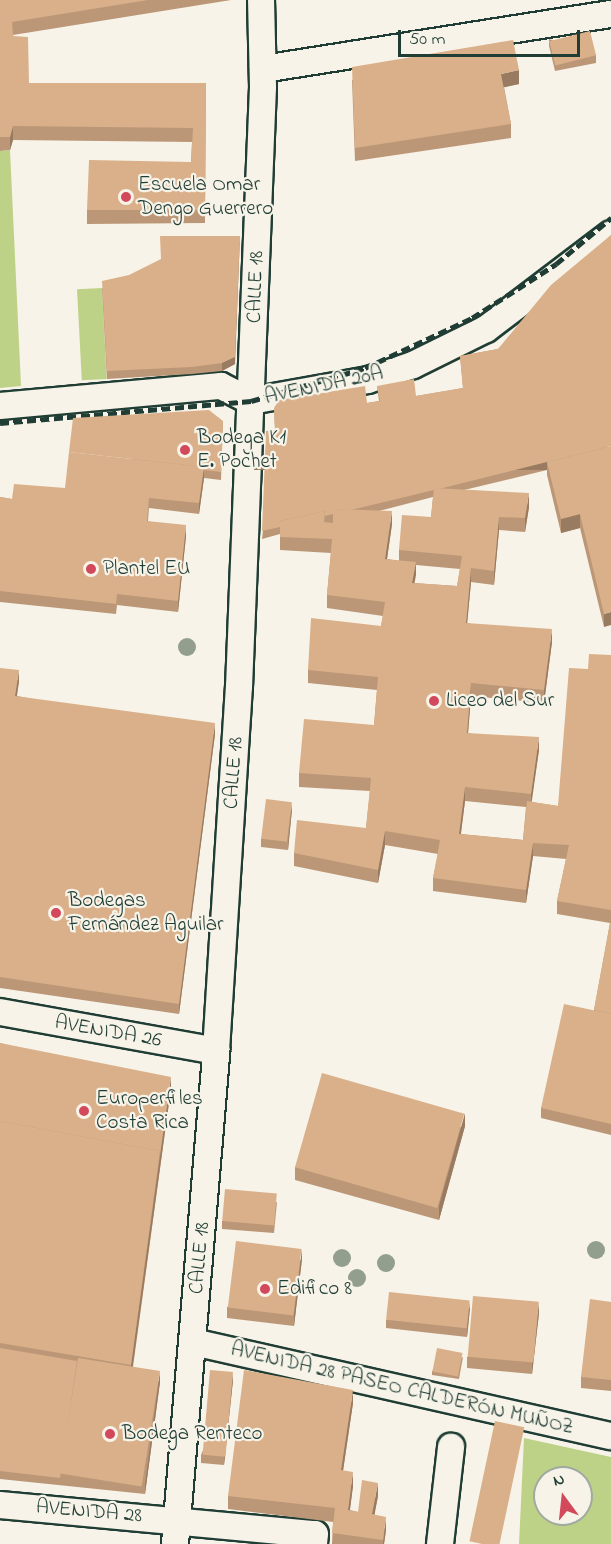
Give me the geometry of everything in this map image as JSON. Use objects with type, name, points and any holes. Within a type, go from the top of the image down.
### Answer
[{"type":"street","name":"CALLE 18","points":[[176,1532],[216,1052],[239,687],[263,69],[261,0]]},
{"type":"street","points":[[263,69],[611,14]]},
{"type":"street","name":"AVENIDA 20A","points":[[0,406],[221,386],[251,401],[369,380],[452,348],[518,308],[611,234]]},
{"type":"street","name":"AVENIDA 26","points":[[0,1012],[216,1052]]},
{"type":"street","name":"AVENIDA 28 PASEO CALDERÓN MUÑOZ","points":[[193,1342],[611,1436]]},
{"type":"street","points":[[440,1544],[451,1447]]},
{"type":"street","name":"AVENIDA 28","points":[[0,1505],[176,1532],[240,1535],[315,1534],[314,1544]]},
{"type":"green space","points":[[10,150],[21,386],[0,388],[0,151]]},
{"type":"green space","points":[[102,288],[107,379],[82,380],[77,289]]},
{"type":"green space","points":[[524,1438],[611,1457],[611,1544],[519,1544]]},
{"type":"building","points":[[0,0],[148,0],[12,22],[13,36],[28,37],[29,83],[206,83],[205,210],[87,210],[89,160],[191,162],[193,128],[13,126],[10,137],[0,137]]},
{"type":"building","points":[[590,31],[596,55],[555,65],[549,41]]},
{"type":"building","points":[[513,40],[519,70],[501,74],[511,124],[355,148],[352,67]]},
{"type":"building","points":[[611,235],[611,446],[351,510],[333,509],[333,514],[325,516],[325,511],[280,521],[280,527],[262,531],[266,431],[275,430],[274,408],[279,400],[365,386],[367,403],[380,401],[377,386],[414,379],[416,396],[463,388],[460,356],[498,349],[551,285]]},
{"type":"building","points":[[160,236],[240,236],[235,357],[222,363],[192,367],[107,371],[102,281],[129,275],[161,259]]},
{"type":"building","points":[[209,410],[223,421],[221,472],[203,470],[204,467],[69,452],[73,418]]},
{"type":"building","points":[[611,446],[611,612],[604,614],[580,514],[561,519],[547,462]]},
{"type":"building","name":"Plantel EU","points":[[69,452],[204,467],[199,503],[149,498],[147,521],[186,525],[178,601],[117,594],[116,604],[0,591],[0,497],[12,499],[14,484],[65,488]]},
{"type":"building","points":[[434,488],[529,493],[525,518],[499,517],[494,571],[471,568],[466,623],[552,629],[544,690],[471,683],[467,733],[539,737],[531,794],[465,787],[459,834],[523,840],[527,801],[558,806],[569,668],[588,669],[589,654],[611,655],[611,910],[557,901],[569,845],[533,843],[526,890],[433,878],[440,840],[385,831],[378,870],[294,853],[297,820],[366,828],[371,778],[299,773],[304,719],[374,725],[378,677],[308,670],[311,618],[381,626],[385,602],[327,595],[332,539],[280,537],[280,521],[325,511],[324,522],[333,523],[333,509],[392,511],[385,559],[416,562],[412,583],[457,586],[462,556],[399,550],[402,515],[431,517]]},
{"type":"building","name":"Bodegas Fernández Aguilar","points":[[0,668],[19,670],[15,696],[215,723],[179,1004],[0,977]]},
{"type":"building","points":[[266,799],[292,802],[287,842],[261,839]]},
{"type":"building","points":[[611,923],[611,1014],[594,1010]]},
{"type":"building","points":[[564,1004],[611,1014],[611,1124],[541,1108]]},
{"type":"building","name":"Europerfiles Costa Rica","points":[[0,1043],[171,1077],[160,1154],[160,1151],[0,1121]]},
{"type":"building","points":[[322,1073],[464,1114],[437,1208],[295,1167]]},
{"type":"building","points":[[0,1121],[160,1151],[131,1365],[0,1343]]},
{"type":"building","points":[[225,1189],[277,1194],[274,1225],[222,1221]]},
{"type":"building","name":"Edifico 8","points":[[236,1241],[302,1249],[293,1316],[228,1308]]},
{"type":"building","points":[[389,1292],[470,1300],[467,1328],[386,1320]]},
{"type":"building","points":[[473,1296],[539,1302],[533,1363],[468,1357]]},
{"type":"building","points":[[590,1299],[611,1302],[611,1380],[581,1377]]},
{"type":"building","points":[[0,1348],[77,1361],[60,1478],[0,1471]]},
{"type":"building","points":[[437,1348],[463,1353],[458,1377],[432,1372]]},
{"type":"building","name":"Bodega Renteco","points":[[78,1358],[160,1371],[142,1487],[60,1474]]},
{"type":"building","points":[[210,1370],[233,1372],[226,1457],[203,1455]]},
{"type":"building","points":[[244,1370],[353,1390],[341,1470],[353,1472],[348,1510],[358,1512],[362,1480],[378,1483],[372,1514],[386,1517],[383,1540],[332,1533],[335,1508],[228,1496]]},
{"type":"building","points":[[495,1421],[524,1427],[500,1544],[469,1541]]},
{"type":"railway","points":[[0,423],[251,401],[365,368],[472,318],[556,264],[611,218]]},
{"type":"place","name":"Escuela Omar Dengo Guerrero","points":[[126,197]]},
{"type":"place","name":"Bodega K1 E. Pochet","points":[[185,450]]},
{"type":"place","name":"Plantel EU","points":[[91,569]]},
{"type":"place","name":"Liceo del Sur","points":[[434,701]]},
{"type":"place","name":"Bodegas Fernández Aguilar","points":[[56,913]]},
{"type":"place","name":"Europerfiles Costa Rica","points":[[84,1111]]},
{"type":"place","name":"Edifico 8","points":[[265,1289]]},
{"type":"place","name":"Bodega Renteco","points":[[110,1434]]}]
